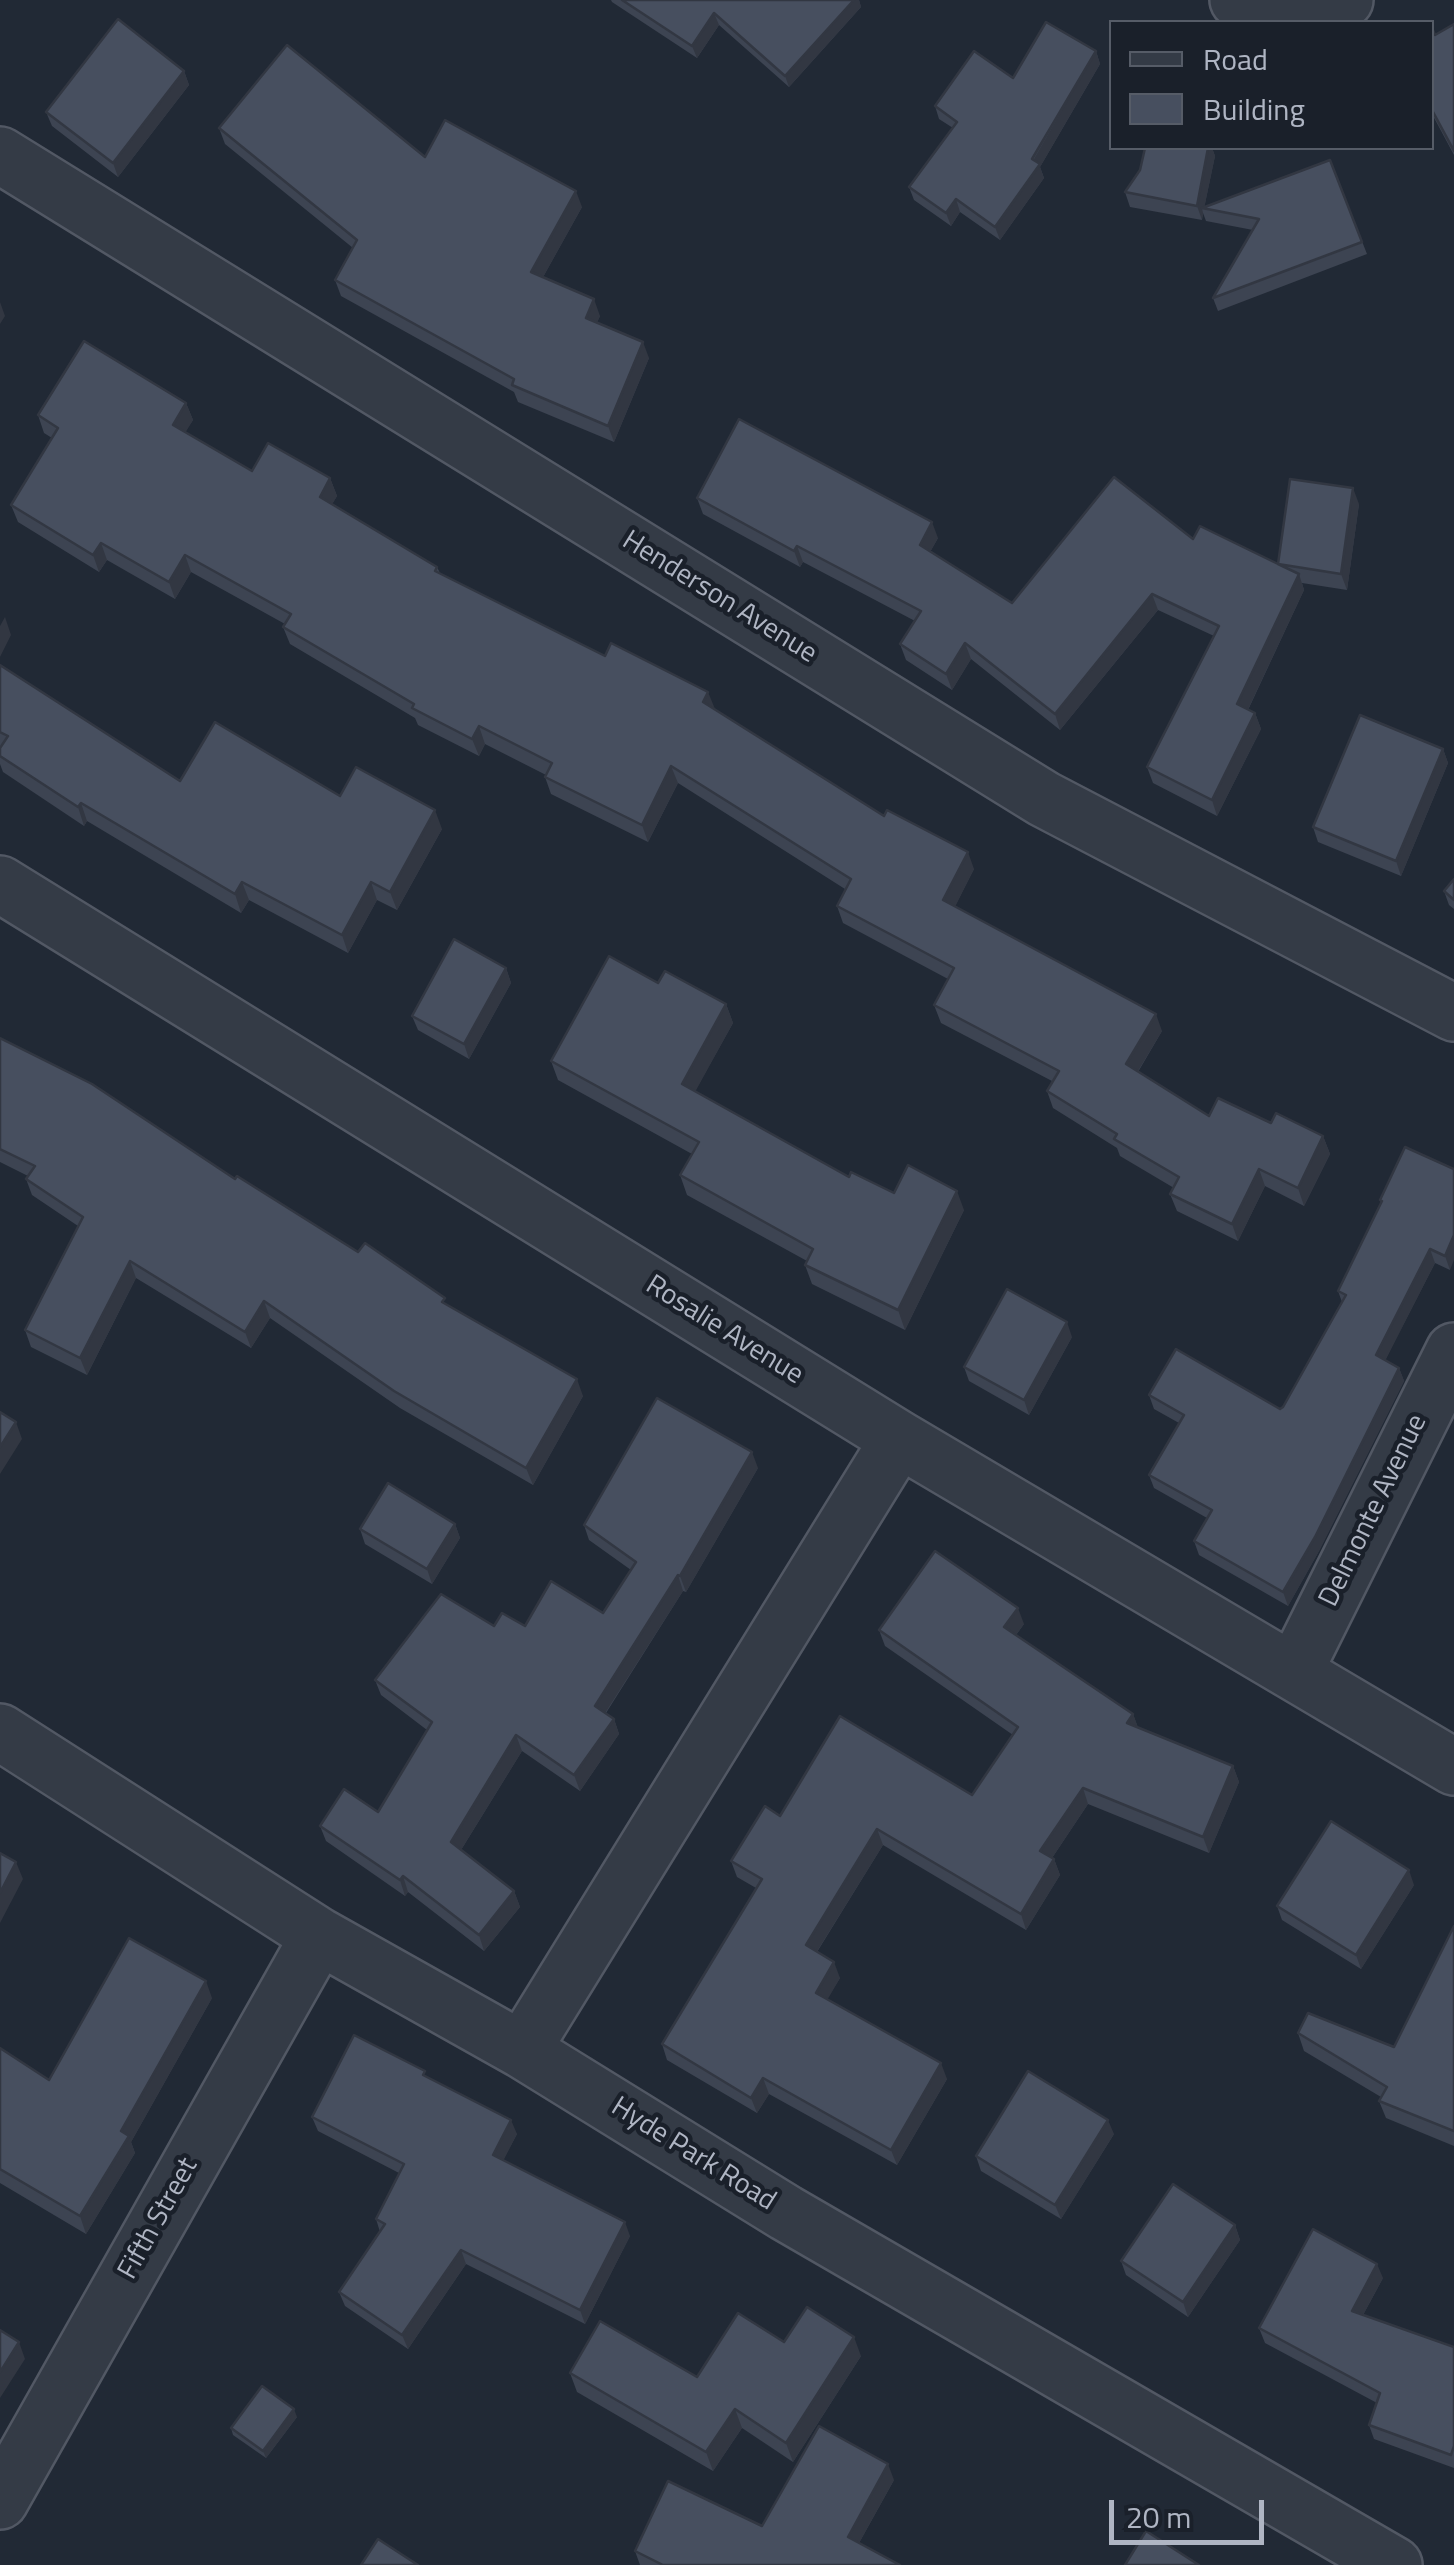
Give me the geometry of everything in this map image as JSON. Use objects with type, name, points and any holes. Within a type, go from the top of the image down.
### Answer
[{"type":"street","points":[[1238,0],[1326,9],[1346,0]]},
{"type":"street","name":"Henderson Avenue","points":[[0,155],[1044,799],[1454,1013]]},
{"type":"street","name":"Rosalie Avenue","points":[[0,884],[898,1439],[1454,1767]]},
{"type":"street","name":"Delmonte Avenue","points":[[1294,1672],[1454,1350]]},
{"type":"street","points":[[522,2050],[898,1439]]},
{"type":"street","name":"Hyde Park Road","points":[[0,1732],[319,1936],[522,2050],[786,2213],[1394,2565]]},
{"type":"street","name":"Fifth Street","points":[[0,2501],[319,1936]]},
{"type":"building","points":[[622,0],[854,0],[785,76],[714,13],[692,46]]},
{"type":"building","points":[[118,19],[184,71],[113,163],[46,112]]},
{"type":"building","points":[[1046,22],[1096,51],[1032,159],[1040,164],[995,227],[956,199],[946,213],[909,187],[957,122],[935,106],[974,51],[1013,78]]},
{"type":"building","points":[[1454,24],[1454,151],[1434,114],[1435,35]]},
{"type":"building","points":[[287,45],[425,157],[445,120],[576,191],[531,272],[594,299],[586,318],[643,342],[608,426],[512,385],[514,379],[335,280],[357,240],[219,128]]},
{"type":"building","points":[[1145,150],[1208,150],[1197,206],[1125,192],[1140,170]]},
{"type":"building","points":[[1330,160],[1362,242],[1213,298],[1259,219],[1202,208]]},
{"type":"building","points":[[84,341],[186,403],[173,425],[252,471],[268,443],[330,478],[320,497],[437,567],[435,571],[605,656],[611,643],[708,692],[703,702],[884,816],[887,810],[968,852],[943,900],[1156,1014],[1126,1064],[1209,1116],[1218,1098],[1271,1123],[1276,1113],[1323,1136],[1298,1188],[1259,1169],[1232,1224],[1170,1194],[1179,1177],[1114,1139],[1117,1134],[1047,1091],[1059,1071],[934,1005],[954,968],[837,906],[851,879],[671,766],[642,825],[545,777],[552,763],[479,726],[472,739],[412,708],[414,704],[283,627],[291,614],[185,555],[169,582],[101,543],[93,555],[11,505],[58,428],[38,415]]},
{"type":"building","points":[[739,419],[932,522],[920,545],[1012,603],[1114,477],[1193,539],[1200,526],[1299,574],[1237,704],[1255,713],[1212,800],[1147,767],[1219,626],[1152,594],[1055,714],[965,643],[946,674],[900,644],[921,611],[797,546],[794,551],[697,498]]},
{"type":"building","points":[[1290,479],[1353,488],[1341,574],[1278,564]]},
{"type":"building","points":[[0,665],[180,781],[215,722],[340,796],[356,767],[435,810],[390,892],[371,882],[342,935],[242,882],[235,894],[81,803],[78,807],[0,756],[8,736],[0,732]]},
{"type":"building","points":[[1360,715],[1443,749],[1396,861],[1313,827]]},
{"type":"building","points":[[1454,879],[1454,900],[1444,891]]},
{"type":"building","points":[[454,939],[506,968],[464,1044],[412,1016]]},
{"type":"building","points":[[609,956],[658,983],[665,971],[726,1004],[682,1084],[849,1177],[851,1172],[894,1193],[908,1165],[957,1191],[898,1310],[805,1265],[813,1249],[680,1175],[699,1142],[551,1061]]},
{"type":"building","points":[[0,1038],[92,1084],[235,1179],[237,1176],[358,1252],[365,1243],[445,1298],[442,1302],[577,1379],[526,1468],[394,1391],[264,1301],[245,1332],[130,1261],[80,1358],[25,1330],[83,1217],[26,1179],[35,1166],[0,1149]]},
{"type":"building","points":[[1405,1147],[1454,1169],[1454,1235],[1445,1256],[1430,1249],[1376,1355],[1399,1368],[1315,1537],[1283,1592],[1194,1541],[1212,1510],[1149,1475],[1184,1415],[1149,1395],[1176,1349],[1280,1409],[1283,1407],[1346,1295],[1338,1291]]},
{"type":"building","points":[[1007,1289],[1067,1322],[1024,1400],[964,1367]]},
{"type":"building","points":[[657,1398],[752,1452],[680,1576],[595,1706],[614,1719],[574,1775],[516,1735],[451,1842],[514,1891],[479,1935],[403,1876],[400,1880],[320,1826],[344,1789],[378,1812],[432,1722],[375,1680],[441,1594],[494,1626],[502,1613],[525,1626],[551,1581],[603,1613],[636,1562],[584,1525]]},
{"type":"building","points":[[0,1412],[16,1422],[0,1447]]},
{"type":"building","points":[[388,1483],[455,1524],[427,1569],[360,1529]]},
{"type":"building","points":[[935,1551],[1018,1608],[1004,1627],[1133,1714],[1127,1723],[1233,1766],[1203,1837],[1083,1788],[1040,1851],[1054,1859],[1021,1914],[877,1829],[806,1945],[834,1962],[816,1993],[941,2063],[891,2150],[763,2078],[751,2098],[662,2044],[762,1879],[731,1861],[765,1806],[780,1816],[840,1716],[972,1795],[1018,1727],[879,1630]]},
{"type":"building","points":[[1331,1821],[1409,1870],[1356,1955],[1277,1906]]},
{"type":"building","points":[[0,1853],[16,1862],[0,1893]]},
{"type":"building","points":[[1454,1926],[1454,2131],[1379,2101],[1387,2087],[1298,2033],[1308,2013],[1394,2047]]},
{"type":"building","points":[[129,1938],[206,1981],[121,2131],[129,2136],[80,2216],[0,2169],[0,2048],[49,2080]]},
{"type":"building","points":[[354,2035],[511,2120],[493,2155],[625,2222],[580,2310],[461,2250],[402,2335],[339,2292],[385,2224],[376,2219],[404,2164],[312,2117]]},
{"type":"building","points":[[1028,2071],[1108,2120],[1055,2205],[976,2156]]},
{"type":"building","points":[[1173,2184],[1235,2225],[1183,2302],[1121,2261]]},
{"type":"building","points":[[1313,2229],[1377,2264],[1352,2311],[1454,2347],[1451,2455],[1369,2425],[1380,2393],[1259,2328]]},
{"type":"building","points":[[807,2307],[854,2337],[786,2443],[735,2409],[706,2452],[570,2373],[600,2321],[697,2377],[738,2313],[784,2342]]},
{"type":"building","points":[[0,2330],[19,2342],[0,2372]]},
{"type":"building","points":[[262,2386],[294,2409],[263,2451],[231,2428]]},
{"type":"building","points":[[819,2426],[888,2464],[848,2537],[900,2565],[663,2565],[635,2551],[668,2481],[762,2526]]},
{"type":"building","points":[[1146,2531],[1199,2565],[1125,2565]]},
{"type":"building","points":[[378,2539],[418,2565],[361,2565]]}]
